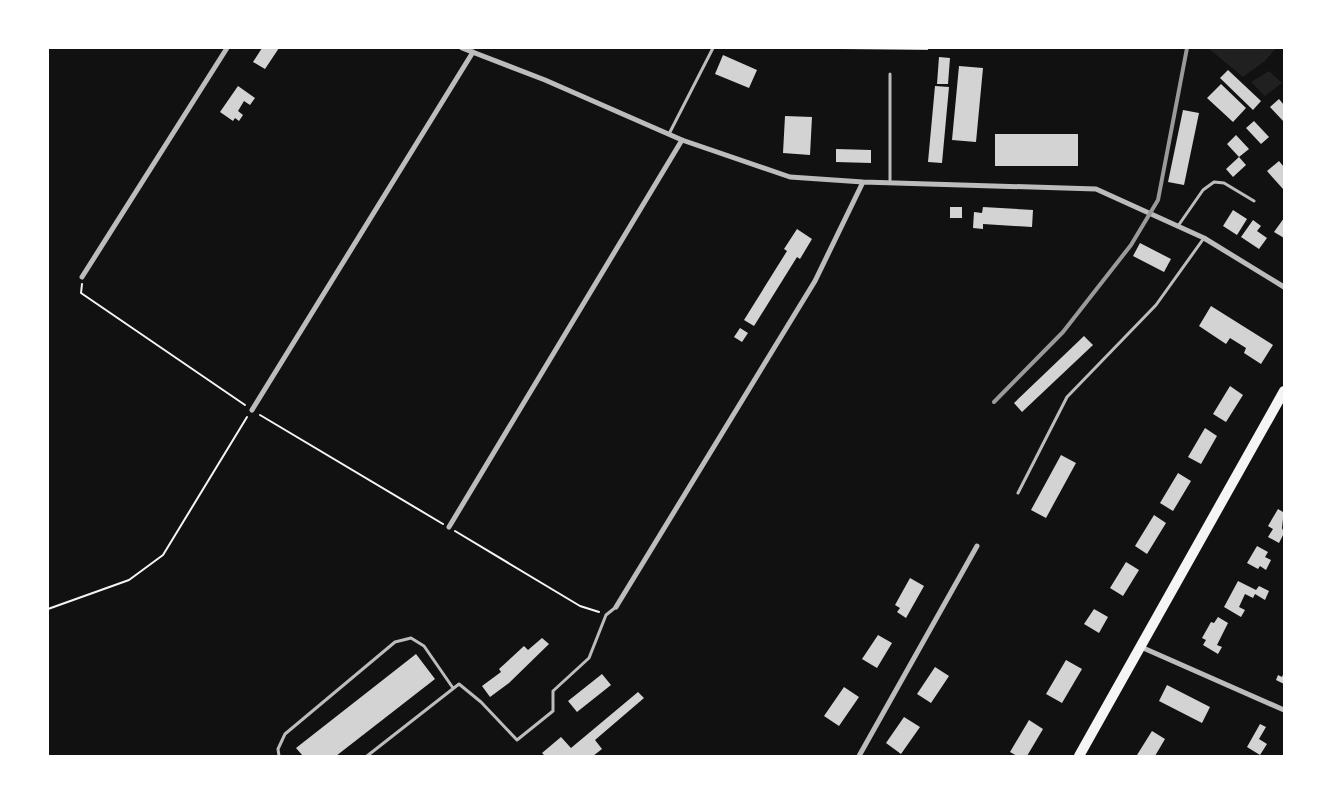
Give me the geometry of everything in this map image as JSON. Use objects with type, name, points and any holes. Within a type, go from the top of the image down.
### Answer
[{"type":"main road","points":[[1079,756],[1284,391]]},
{"type":"street","points":[[82,278],[227,48]]},
{"type":"street","points":[[462,48],[546,80],[682,140],[790,177],[863,182],[1096,189],[1204,238],[1284,287]]},
{"type":"street","points":[[252,410],[473,52]]},
{"type":"street","points":[[449,527],[682,140]]},
{"type":"street","points":[[616,607],[814,280],[863,182]]},
{"type":"street","points":[[859,756],[977,546]]},
{"type":"street","points":[[1140,647],[1284,710]]},
{"type":"lane","points":[[669,134],[713,48]]},
{"type":"lane","points":[[890,74],[890,183]]},
{"type":"lane","points":[[1178,226],[1203,190],[1214,182],[1224,182],[1254,201]]},
{"type":"lane","points":[[1018,493],[1066,397],[1156,305],[1204,238]]},
{"type":"lane","points":[[367,756],[459,684],[481,702],[517,740],[553,711],[553,691],[589,658],[606,615],[616,607]]},
{"type":"lane","points":[[279,756],[278,749],[285,734],[395,642],[411,638],[424,646],[454,688]]},
{"type":"path","points":[[82,278],[81,293],[252,410],[580,606],[606,615]]},
{"type":"path","points":[[48,609],[129,580],[163,555],[252,410]]},
{"type":"shaded area","points":[[1208,48],[1276,48],[1265,61],[1243,77]]},
{"type":"shaded area","points":[[1269,71],[1282,83],[1265,96],[1251,82]]},
{"type":"building","points":[[262,48],[279,48],[265,69],[253,62]]},
{"type":"building","points":[[928,48],[928,50],[843,49]]},
{"type":"building","points":[[723,55],[757,70],[749,88],[715,74]]},
{"type":"building","points":[[939,57],[950,58],[948,84],[937,84]]},
{"type":"building","points":[[959,66],[983,68],[976,142],[952,140]]},
{"type":"building","points":[[1228,70],[1261,101],[1253,110],[1220,78]]},
{"type":"building","points":[[1221,84],[1246,108],[1233,122],[1207,98]]},
{"type":"building","points":[[238,86],[255,98],[250,105],[244,101],[238,111],[243,115],[239,121],[235,118],[233,121],[220,112]]},
{"type":"building","points":[[935,86],[949,87],[942,163],[928,162]]},
{"type":"building","points":[[1279,99],[1284,105],[1284,122],[1270,107]]},
{"type":"building","points":[[1183,110],[1199,113],[1184,185],[1168,182]]},
{"type":"building","points":[[785,116],[812,117],[810,155],[783,153]]},
{"type":"building","points":[[1254,121],[1269,137],[1261,144],[1246,128]]},
{"type":"building","points":[[995,134],[1078,134],[1078,166],[995,166]]},
{"type":"building","points":[[1236,135],[1249,149],[1239,157],[1227,144]]},
{"type":"building","points":[[836,149],[871,150],[871,163],[836,162]]},
{"type":"building","points":[[1239,157],[1246,165],[1233,177],[1226,169]]},
{"type":"building","points":[[1279,161],[1284,167],[1283,189],[1267,171]]},
{"type":"building","points":[[950,207],[962,207],[962,218],[950,218]]},
{"type":"building","points":[[983,207],[1033,210],[1032,227],[983,224],[983,229],[973,228],[974,212],[982,213]]},
{"type":"building","points":[[1233,210],[1247,219],[1237,235],[1223,226]]},
{"type":"building","points":[[1284,218],[1284,238],[1274,232]]},
{"type":"building","points":[[1253,220],[1261,226],[1257,231],[1267,238],[1259,249],[1241,237]]},
{"type":"building","points":[[797,229],[812,239],[800,259],[797,257],[754,326],[744,320],[787,251],[784,249]]},
{"type":"building","points":[[1140,243],[1171,259],[1164,272],[1133,256]]},
{"type":"building","points":[[1211,306],[1273,345],[1261,364],[1244,353],[1246,348],[1230,338],[1226,344],[1199,326]]},
{"type":"building","points":[[740,328],[748,333],[742,342],[734,337]]},
{"type":"building","points":[[1084,336],[1093,345],[1022,412],[1014,403]]},
{"type":"building","points":[[1230,386],[1243,395],[1226,422],[1213,414]]},
{"type":"building","points":[[1205,428],[1217,436],[1201,464],[1188,457]]},
{"type":"building","points":[[1061,455],[1076,463],[1046,518],[1031,510]]},
{"type":"building","points":[[1178,473],[1191,481],[1173,511],[1160,503]]},
{"type":"building","points":[[1278,509],[1283,512],[1284,509],[1282,528],[1284,533],[1279,543],[1268,537],[1273,529],[1268,526]]},
{"type":"building","points":[[1154,515],[1166,523],[1147,554],[1135,546]]},
{"type":"building","points":[[1257,546],[1268,552],[1265,557],[1271,560],[1266,570],[1260,566],[1258,569],[1247,563]]},
{"type":"building","points":[[1126,562],[1139,570],[1123,596],[1110,588]]},
{"type":"building","points":[[910,578],[924,586],[906,618],[897,612],[900,608],[895,605]]},
{"type":"building","points":[[1238,581],[1256,590],[1259,586],[1269,591],[1265,600],[1255,594],[1253,598],[1245,594],[1239,607],[1245,610],[1241,617],[1224,607]]},
{"type":"building","points":[[1094,609],[1108,617],[1099,633],[1084,624]]},
{"type":"building","points":[[1218,617],[1228,623],[1217,645],[1222,647],[1218,654],[1203,645],[1206,640],[1202,638],[1211,622],[1214,623]]},
{"type":"building","points":[[878,635],[892,643],[877,668],[862,659]]},
{"type":"building","points":[[542,638],[549,644],[509,683],[490,697],[482,686],[501,672],[499,669],[524,646],[528,650]]},
{"type":"building","points":[[416,654],[435,679],[336,756],[303,756],[296,748]]},
{"type":"building","points":[[1066,660],[1082,669],[1062,703],[1046,694]]},
{"type":"building","points":[[935,667],[949,676],[931,703],[917,694]]},
{"type":"building","points":[[1284,672],[1284,684],[1276,680],[1278,675],[1282,677]]},
{"type":"building","points":[[602,674],[611,685],[577,712],[568,701]]},
{"type":"building","points":[[1167,685],[1210,707],[1202,723],[1159,701]]},
{"type":"building","points":[[844,687],[859,697],[839,726],[824,716]]},
{"type":"building","points":[[638,692],[644,698],[595,740],[602,749],[593,756],[545,756],[542,753],[561,737],[571,748]]},
{"type":"building","points":[[904,717],[920,727],[901,754],[886,743]]},
{"type":"building","points":[[1029,720],[1043,729],[1027,756],[1017,756],[1010,752]]},
{"type":"building","points":[[1260,724],[1266,727],[1259,739],[1267,744],[1260,755],[1247,747]]},
{"type":"building","points":[[1152,731],[1165,739],[1155,756],[1137,755]]},
{"type":"railway","points":[[994,402],[1063,332],[1131,245],[1158,200],[1187,48]]}]
